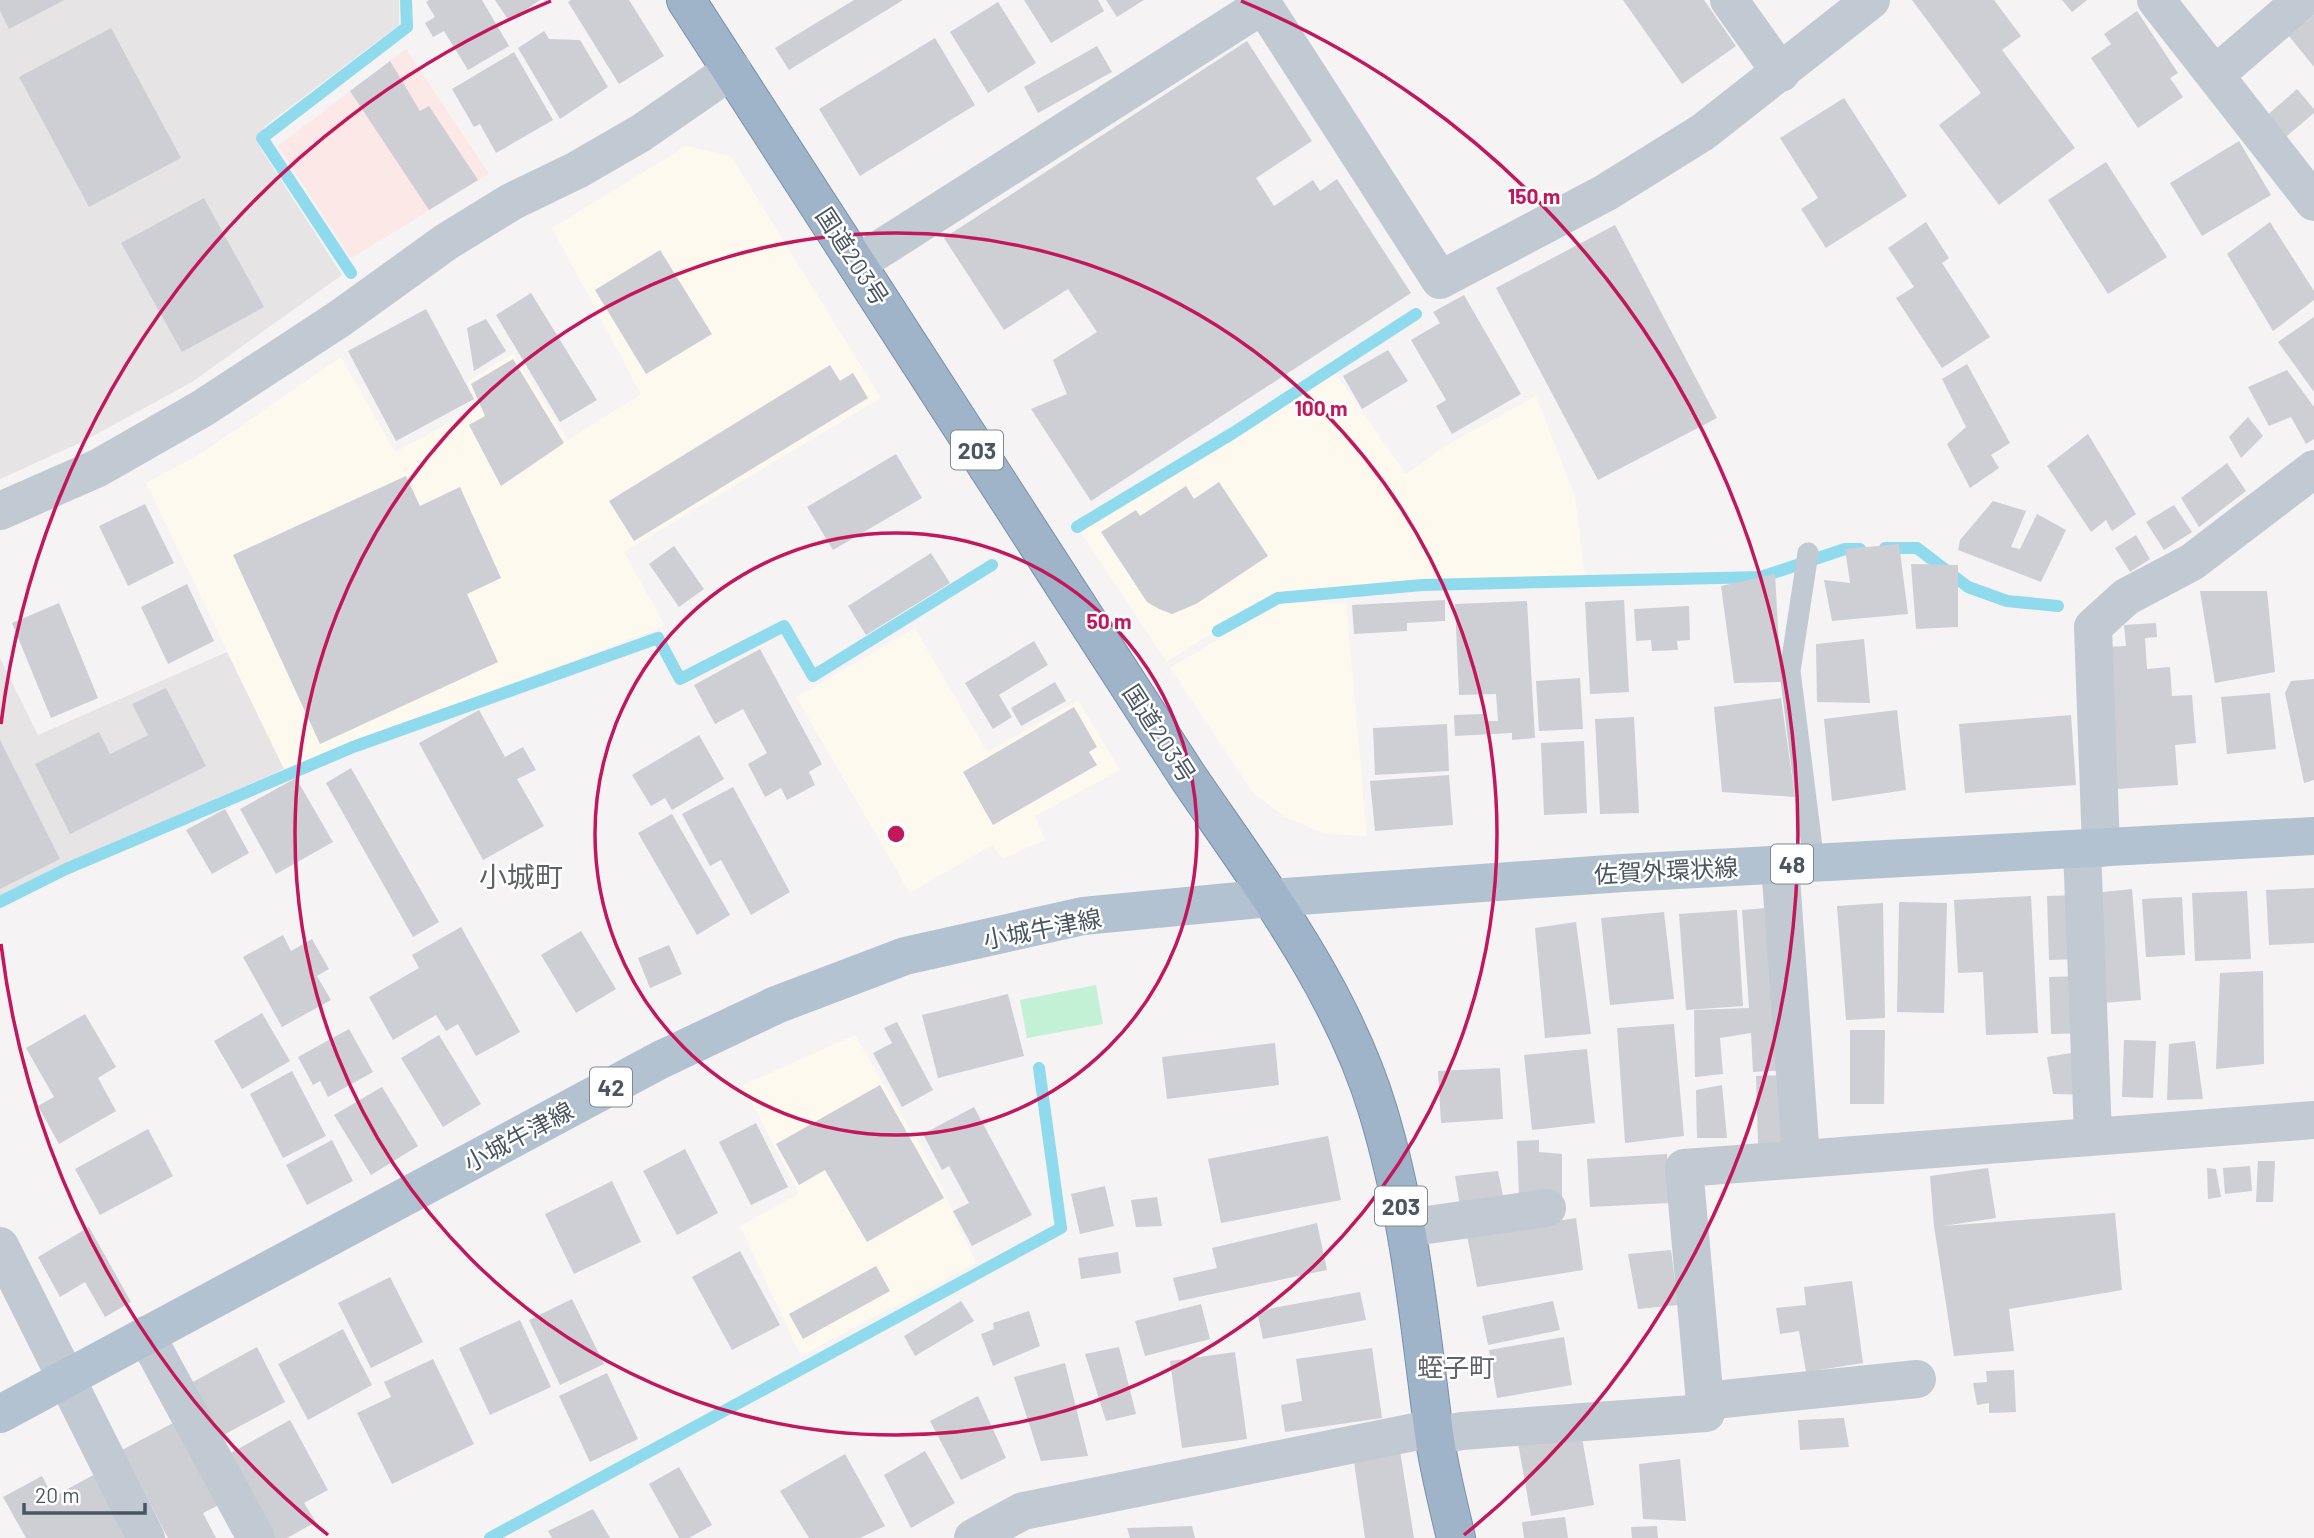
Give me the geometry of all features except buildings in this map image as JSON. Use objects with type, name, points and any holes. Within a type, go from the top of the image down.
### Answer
[{"type":"highway","name":"国道203号","points":[[686,0],[1188,777],[1271,898],[1323,984],[1354,1048],[1378,1111],[1406,1228],[1434,1432],[1455,1538]]},
{"type":"main road","name":"佐賀外環状線","points":[[1271,898],[1609,873],[2314,836]]},
{"type":"main road","name":"小城牛津線","points":[[0,1414],[660,1060],[776,1005],[905,956],[1083,916],[1271,898]]},
{"type":"street","points":[[1729,0],[1781,73]]},
{"type":"street","points":[[858,263],[1262,2],[1440,280],[1605,193],[1703,132],[1871,0]]},
{"type":"street","points":[[2156,0],[2314,202]]},
{"type":"street","points":[[2215,75],[2302,0]]},
{"type":"street","points":[[0,512],[97,468],[203,408],[339,319],[446,242],[511,202],[577,170],[641,133],[732,70]]},
{"type":"street","points":[[2093,1135],[2093,627],[2126,597],[2192,562],[2314,469]]},
{"type":"street","points":[[1797,863],[1801,1158]]},
{"type":"street","points":[[973,1538],[1023,1511],[1434,1432],[1706,1413],[1684,1168],[2314,1120]]},
{"type":"street","points":[[1406,1228],[1548,1208]]},
{"type":"street","points":[[0,1246],[146,1538]]},
{"type":"street","points":[[146,1335],[256,1538]]},
{"type":"street","points":[[1705,1401],[1917,1379]]},
{"type":"lane","points":[[1797,863],[1790,671],[1808,553]]},
{"type":"shaded area","points":[[0,0],[399,0],[399,25],[265,126],[259,146],[342,275],[192,382],[84,441],[0,479]]},
{"type":"shaded area","points":[[406,49],[489,174],[351,258],[278,146]]},
{"type":"shaded area","points":[[686,146],[731,156],[881,398],[624,552],[665,626],[284,769],[146,483],[200,454],[341,357],[395,452],[479,407],[467,382],[513,353],[568,440],[641,394],[552,228]]},
{"type":"shaded area","points":[[1335,373],[1406,474],[1445,446],[1536,396],[1575,496],[1585,577],[1420,580],[1274,593],[1167,662],[1080,531],[1237,438]]},
{"type":"shaded area","points":[[1279,603],[1346,603],[1367,836],[1325,834],[1285,817],[1253,793],[1170,668]]},
{"type":"shaded area","points":[[915,628],[987,752],[1078,700],[1120,770],[1035,816],[1045,840],[1003,859],[992,845],[910,893],[796,697]]},
{"type":"shaded area","points":[[227,652],[284,769],[64,865],[0,897],[0,658],[38,735]]},
{"type":"shaded area","points":[[855,1035],[933,1168],[976,1263],[801,1356],[740,1226],[799,1194],[743,1085]]},
{"type":"green space","points":[[1096,985],[1103,1024],[1027,1038],[1020,1000]]},
{"type":"waterway","points":[[351,273],[262,138],[407,27],[406,0]]},
{"type":"waterway","points":[[1077,527],[1233,433],[1416,314]]},
{"type":"waterway","points":[[1885,548],[1917,548],[1968,587],[2007,601],[2058,606]]},
{"type":"waterway","points":[[1218,631],[1278,598],[1422,585],[1761,577],[1845,549],[1860,549]]},
{"type":"waterway","points":[[0,902],[66,869],[353,747],[658,638],[680,679],[784,626],[813,676],[992,565]]},
{"type":"waterway","points":[[490,1538],[1061,1228],[1039,1068]]},
{"type":"district","name":"小城町","points":[[521,876]]},
{"type":"district","name":"蛭子町","points":[[1456,1366]]}]
